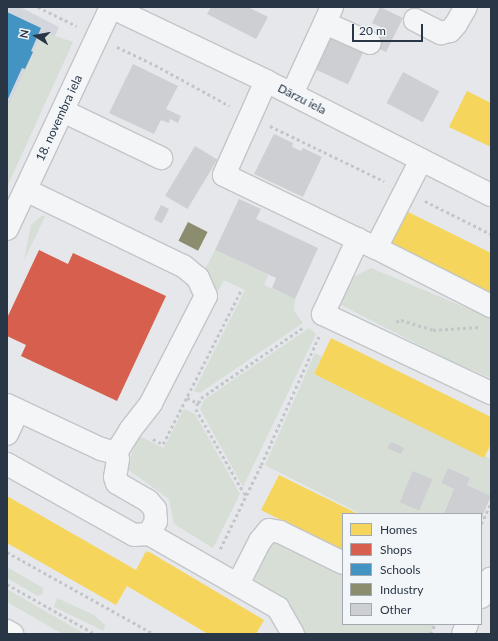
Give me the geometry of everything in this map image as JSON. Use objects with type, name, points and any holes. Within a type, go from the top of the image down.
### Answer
[{"type":"main road","points":[[7,631],[12,634]]},
{"type":"street","name":"Dārzu iela","points":[[111,7],[266,81],[491,195]]},
{"type":"street","name":"18. novembra iela","points":[[7,229],[111,7]]},
{"type":"street","points":[[415,20],[441,33],[450,30],[456,24],[466,7]]},
{"type":"street","points":[[292,94],[329,15],[370,43]]},
{"type":"street","points":[[266,81],[224,176],[367,243],[491,306]]},
{"type":"street","points":[[63,111],[161,158]]},
{"type":"street","points":[[421,160],[323,314],[491,393]]},
{"type":"street","points":[[26,190],[183,266],[198,278],[206,296],[151,403],[131,429],[116,453]]},
{"type":"street","points":[[7,434],[12,408],[101,449],[116,453]]},
{"type":"street","points":[[116,453],[118,459],[115,477],[117,483],[148,501],[155,509],[156,521],[149,534]]},
{"type":"street","points":[[7,464],[134,535],[149,534],[238,584],[278,608],[293,634]]},
{"type":"street","points":[[238,584],[260,541],[269,530],[280,532],[342,563]]},
{"type":"street","points":[[482,596],[491,578]]},
{"type":"street","points":[[462,634],[466,625]]},
{"type":"path","points":[[131,429],[163,444],[241,290]]},
{"type":"path","points":[[247,495],[244,493],[196,409],[198,403],[201,398],[323,314]]},
{"type":"path","points":[[211,569],[247,495],[319,336],[323,314]]},
{"type":"path","points":[[368,335],[401,320],[433,330],[485,327]]},
{"type":"path","points":[[187,398],[198,403]]},
{"type":"path","points":[[482,522],[491,503]]},
{"type":"path","points":[[7,552],[154,634]]},
{"type":"path","points":[[7,584],[95,634]]},
{"type":"path","points":[[430,634],[434,625]]},
{"type":"shaded area","points":[[7,7],[20,7],[59,27],[7,139]]},
{"type":"shaded area","points":[[43,32],[73,42],[7,187],[7,109]]},
{"type":"shaded area","points":[[46,215],[24,260],[31,225],[40,217]]},
{"type":"shaded area","points":[[215,250],[268,275],[264,285],[295,299],[294,311],[303,323],[200,393],[194,391],[245,290],[224,280],[218,291],[203,273]]},
{"type":"shaded area","points":[[371,268],[491,318],[491,378],[457,364],[339,304],[347,280]]},
{"type":"shaded area","points":[[309,328],[316,334],[243,487],[200,409],[204,400]]},
{"type":"shaded area","points":[[315,353],[322,357],[314,374],[491,459],[491,496],[467,485],[470,478],[448,468],[441,483],[454,489],[444,512],[445,513],[359,513],[265,465]]},
{"type":"shaded area","points":[[184,409],[195,414],[240,494],[213,548],[174,524],[169,499],[126,468],[139,436],[164,448]]},
{"type":"shaded area","points":[[269,530],[342,563],[342,625],[434,625],[430,634],[293,634],[238,584]]},
{"type":"shaded area","points":[[7,567],[43,588],[43,594],[38,596],[7,578]]},
{"type":"shaded area","points":[[7,589],[85,634],[63,634],[7,602]]},
{"type":"shaded area","points":[[57,598],[94,615],[105,625],[104,631],[54,607]]},
{"type":"building: Homes","points":[[467,91],[491,103],[491,147],[449,127]]},
{"type":"building: Homes","points":[[400,208],[491,253],[491,296],[383,243]]},
{"type":"building: Homes","points":[[331,338],[491,417],[491,444],[484,458],[314,374]]},
{"type":"building: Homes","points":[[279,475],[356,513],[342,513],[342,550],[261,510]]},
{"type":"building: Homes","points":[[7,496],[136,570],[146,551],[151,553],[264,620],[256,634],[208,634],[127,586],[116,605],[7,543]]},
{"type":"building: Shops","points":[[39,250],[68,264],[73,253],[166,296],[117,401],[21,356],[26,345],[7,336],[7,318]]},
{"type":"building: Schools","points":[[7,12],[41,28],[31,51],[33,52],[25,69],[22,68],[7,101]]},
{"type":"building: Industry","points":[[188,222],[208,232],[198,251],[178,241]]},
{"type":"building: Other","points":[[211,7],[248,7],[268,17],[256,39],[207,14]]},
{"type":"building: Other","points":[[380,7],[403,18],[386,52],[375,47],[385,29],[372,23]]},
{"type":"building: Other","points":[[327,35],[363,52],[348,85],[312,68]]},
{"type":"building: Other","points":[[133,64],[178,86],[166,109],[181,116],[178,123],[170,119],[169,123],[161,120],[154,134],[109,113]]},
{"type":"building: Other","points":[[403,72],[439,91],[423,122],[387,103]]},
{"type":"building: Other","points":[[274,134],[293,143],[292,147],[301,151],[303,148],[322,157],[303,197],[254,174]]},
{"type":"building: Other","points":[[195,146],[217,159],[187,209],[165,196]]},
{"type":"building: Other","points":[[239,199],[261,209],[256,219],[318,248],[295,299],[272,288],[276,278],[215,250]]},
{"type":"building: Other","points":[[161,205],[169,209],[162,223],[154,219]]},
{"type":"building: Other","points":[[391,442],[404,448],[401,454],[387,448]]},
{"type":"building: Other","points":[[448,468],[470,478],[467,485],[491,496],[482,517],[482,513],[444,513],[454,489],[441,483]]},
{"type":"building: Other","points":[[413,471],[432,479],[419,511],[400,502]]}]
